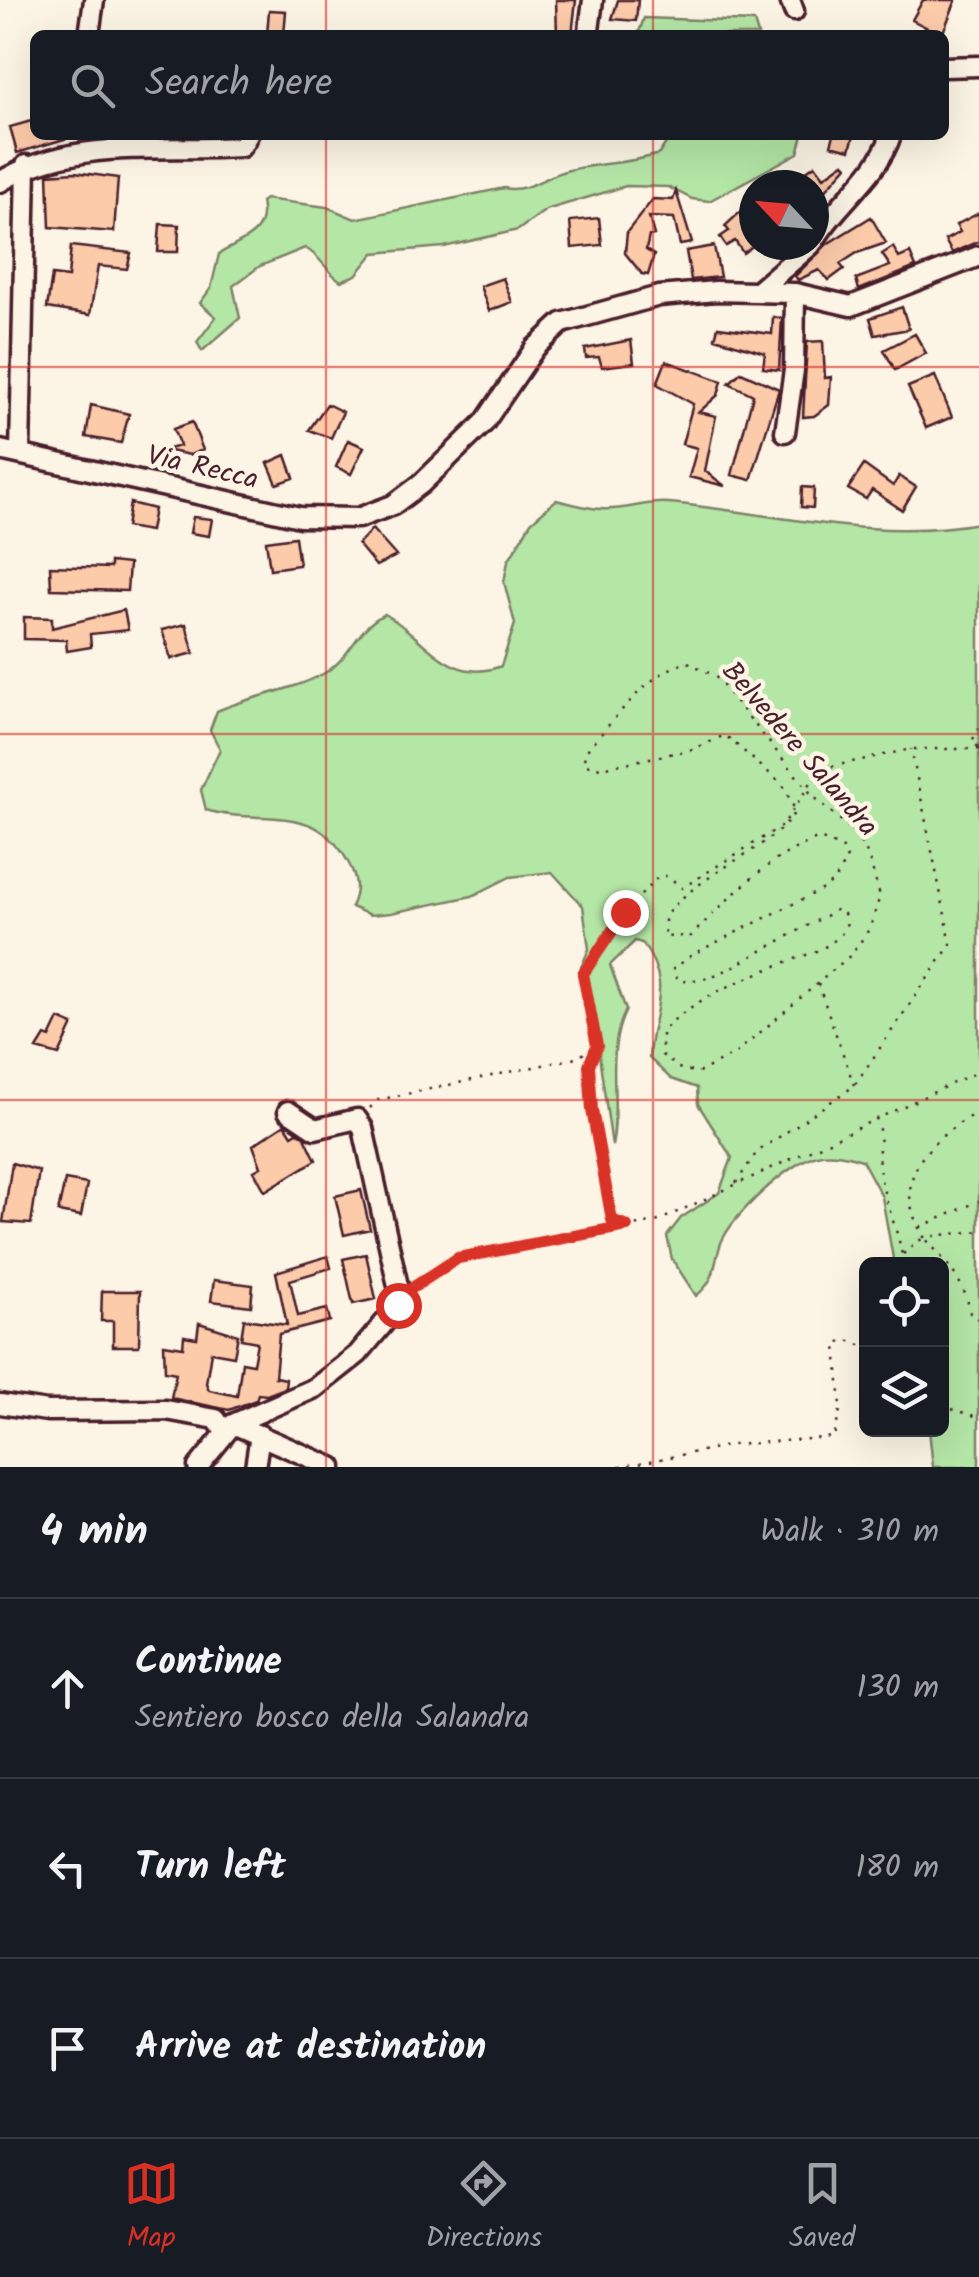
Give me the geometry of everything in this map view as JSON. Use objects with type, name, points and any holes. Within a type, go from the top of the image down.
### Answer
[{"type":"street","points":[[90,30],[94,0]]},
{"type":"street","points":[[589,30],[592,0]]},
{"type":"street","points":[[949,68],[979,66]]},
{"type":"street","points":[[0,182],[26,165],[93,150],[241,147],[245,140]]},
{"type":"street","points":[[829,216],[884,156],[889,140]]},
{"type":"street","points":[[20,454],[26,165]]},
{"type":"street","points":[[759,290],[794,293],[851,306],[979,256]]},
{"type":"street","points":[[759,290],[793,260]]},
{"type":"street","name":"Via Recca","points":[[0,450],[321,520],[358,518],[393,505],[422,484],[484,422],[535,348],[562,324],[659,296],[759,290]]},
{"type":"street","points":[[785,432],[794,370],[794,293]]},
{"type":"street","points":[[198,1467],[229,1428],[316,1388],[358,1354],[390,1316],[400,1296],[375,1174],[357,1119],[315,1129],[288,1111]]},
{"type":"street","points":[[0,1404],[46,1411],[166,1410],[216,1419],[229,1428],[260,1436],[332,1467]]},
{"type":"street","points":[[255,1467],[260,1436]]},
{"type":"path","name":"Belvedere Salandra","points":[[688,662],[715,676],[806,787],[854,832],[868,854],[880,896],[870,928],[852,954],[736,1053],[707,1070],[688,1072],[662,1055],[662,1032],[670,1023],[719,994],[829,944],[846,928],[844,912],[836,910],[708,978],[690,982],[672,977],[672,970],[680,962],[810,898],[836,879],[847,856],[843,849],[820,838],[790,849],[752,877],[691,936],[665,937],[664,916],[680,897],[786,828],[794,804],[782,786],[724,734],[694,749],[601,768],[585,765],[584,754],[656,678],[688,662]]},
{"type":"path","points":[[979,729],[972,741],[979,748]]},
{"type":"path","points":[[627,1226],[612,1220],[598,1156],[589,1065],[597,1046],[583,974],[614,924],[659,876],[668,876],[682,888],[784,824],[820,768],[911,749],[979,748]]},
{"type":"path","points":[[735,1185],[756,1152],[854,1086],[952,944],[911,749]]},
{"type":"path","points":[[817,982],[854,1086]]},
{"type":"path","points":[[357,1119],[378,1100],[576,1058],[597,1046]]},
{"type":"path","points":[[400,1296],[458,1258],[656,1222],[979,1071]]},
{"type":"path","points":[[979,1111],[934,1139],[918,1160],[910,1194],[918,1227],[968,1296],[970,1313],[979,1318]]},
{"type":"path","points":[[876,1118],[883,1140],[878,1152],[880,1177],[902,1255],[924,1236],[979,1231]]},
{"type":"path","points":[[918,1227],[979,1201]]},
{"type":"path","points":[[619,1467],[732,1445],[834,1437],[841,1406],[836,1345],[846,1339],[859,1344]]},
{"type":"path","points":[[949,1408],[979,1417]]},
{"type":"green space","points":[[644,18],[754,22],[756,30],[640,30]]},
{"type":"green space","points":[[668,140],[802,140],[798,153],[766,170],[739,170],[739,185],[709,201],[692,199],[668,187],[626,186],[546,210],[518,230],[444,247],[374,253],[356,275],[341,281],[305,248],[260,266],[233,286],[240,318],[202,351],[197,342],[216,317],[200,303],[211,288],[219,254],[258,229],[261,202],[265,199],[327,207],[355,219],[520,188],[565,171],[659,154]]},
{"type":"green space","points":[[556,500],[610,509],[669,503],[862,528],[940,528],[979,523],[979,1467],[933,1467],[930,1437],[949,1437],[949,1257],[893,1257],[882,1197],[862,1160],[817,1155],[777,1179],[727,1232],[711,1278],[696,1296],[672,1259],[667,1236],[681,1218],[719,1193],[732,1158],[698,1104],[697,1088],[671,1079],[649,1058],[659,987],[652,959],[642,943],[635,941],[610,965],[626,1010],[619,1026],[614,1060],[612,1146],[599,1055],[579,972],[589,949],[583,906],[552,872],[510,877],[472,896],[370,915],[351,907],[356,890],[353,873],[334,842],[319,830],[303,822],[206,810],[201,790],[220,749],[210,730],[217,711],[323,674],[341,660],[367,627],[385,614],[452,665],[467,670],[501,666],[515,624],[504,582],[508,561],[531,522]]},
{"type":"building","points":[[556,0],[576,0],[573,30],[557,30]]},
{"type":"building","points":[[618,0],[638,0],[636,21],[612,19]]},
{"type":"building","points":[[923,0],[956,0],[944,30],[932,30],[912,20]]},
{"type":"building","points":[[269,10],[286,11],[284,30],[267,30]]},
{"type":"building","points":[[30,121],[30,140],[61,140],[17,153],[10,127]]},
{"type":"building","points":[[832,140],[853,140],[850,150],[831,145]]},
{"type":"building","points":[[844,163],[847,166],[829,186],[829,174]]},
{"type":"building","points":[[75,172],[118,178],[114,232],[50,227],[48,174]]},
{"type":"building","points":[[676,191],[692,243],[680,245],[674,218],[649,217],[654,235],[649,236],[646,250],[654,255],[648,275],[642,274],[625,253],[627,232],[653,199],[673,200]]},
{"type":"building","points":[[739,213],[739,247],[735,241],[726,246],[720,237],[729,231],[725,226]]},
{"type":"building","points":[[979,213],[979,241],[952,253],[945,240],[960,232],[956,225]]},
{"type":"building","points":[[871,217],[886,243],[840,264],[844,269],[829,280],[819,270],[798,280],[795,276],[811,260],[829,260],[829,243]]},
{"type":"building","points":[[599,218],[602,245],[572,248],[570,221]]},
{"type":"building","points":[[160,224],[179,225],[178,252],[158,252]]},
{"type":"building","points":[[71,246],[131,253],[127,269],[98,266],[90,315],[47,308],[52,275],[68,277]]},
{"type":"building","points":[[714,246],[720,277],[691,280],[686,251]]},
{"type":"building","points":[[893,247],[899,258],[910,253],[916,267],[859,290],[856,279],[890,266],[882,254]]},
{"type":"building","points":[[503,278],[512,302],[489,311],[480,286]]},
{"type":"building","points":[[902,307],[909,329],[875,335],[870,318]]},
{"type":"building","points":[[773,317],[782,318],[779,370],[763,368],[765,353],[715,338],[718,327],[772,334]]},
{"type":"building","points":[[915,334],[926,353],[895,370],[884,350]]},
{"type":"building","points":[[631,340],[634,363],[602,367],[599,357],[586,358],[585,349]]},
{"type":"building","points":[[823,341],[825,378],[831,377],[829,405],[814,416],[803,417],[807,342]]},
{"type":"building","points":[[666,361],[722,381],[718,395],[699,412],[716,416],[705,471],[725,486],[689,477],[697,448],[682,444],[693,404],[657,384]]},
{"type":"building","points":[[741,372],[779,389],[751,480],[732,475],[753,395],[729,383]]},
{"type":"building","points":[[935,376],[952,417],[926,428],[908,387]]},
{"type":"building","points":[[327,404],[343,412],[331,438],[309,430]]},
{"type":"building","points":[[91,405],[129,414],[121,443],[86,437]]},
{"type":"building","points":[[192,422],[203,450],[190,455],[164,450],[180,446],[173,429]]},
{"type":"building","points":[[348,440],[364,447],[351,474],[336,467]]},
{"type":"building","points":[[286,455],[294,478],[277,484],[268,463]]},
{"type":"building","points":[[864,465],[893,486],[899,476],[916,487],[902,510],[872,490],[866,499],[848,489]]},
{"type":"building","points":[[802,487],[814,488],[813,508],[801,507]]},
{"type":"building","points":[[130,503],[154,509],[150,531],[126,527]]},
{"type":"building","points":[[193,517],[212,519],[209,536],[190,533]]},
{"type":"building","points":[[372,529],[396,556],[376,566],[358,544]]},
{"type":"building","points":[[295,537],[299,565],[270,569],[266,541]]},
{"type":"building","points":[[110,562],[129,564],[127,591],[51,589],[50,566],[110,568]]},
{"type":"building","points":[[124,610],[128,630],[90,634],[91,647],[67,651],[66,640],[24,639],[24,617],[52,618],[52,628]]},
{"type":"building","points":[[186,624],[194,653],[171,659],[162,630]]},
{"type":"building","points":[[59,1019],[73,1025],[59,1055],[37,1049],[45,1036],[50,1038]]},
{"type":"building","points":[[285,1124],[292,1135],[297,1132],[305,1137],[316,1160],[265,1191],[254,1171],[261,1167],[253,1145]]},
{"type":"building","points":[[12,1163],[39,1171],[31,1224],[3,1222]]},
{"type":"building","points":[[65,1180],[87,1184],[81,1216],[58,1212]]},
{"type":"building","points":[[361,1190],[370,1229],[344,1235],[335,1196]]},
{"type":"building","points":[[366,1254],[376,1299],[353,1304],[343,1259]]},
{"type":"building","points":[[328,1256],[331,1268],[290,1280],[298,1316],[327,1309],[330,1321],[279,1334],[275,1377],[286,1379],[285,1388],[258,1394],[256,1400],[229,1410],[171,1398],[176,1373],[165,1371],[164,1344],[183,1347],[184,1336],[197,1338],[199,1323],[238,1335],[234,1356],[211,1352],[206,1383],[209,1390],[237,1396],[242,1362],[253,1364],[257,1342],[241,1339],[244,1319],[287,1325],[276,1272]]},
{"type":"building","points":[[214,1280],[253,1285],[251,1306],[211,1301]]},
{"type":"building","points":[[102,1291],[140,1291],[139,1346],[113,1346],[113,1321],[101,1321]]},
{"type":"route","points":[[398,1305],[400,1296],[458,1258],[627,1226],[612,1220],[598,1156],[589,1065],[597,1046],[583,974],[625,912]]}]
